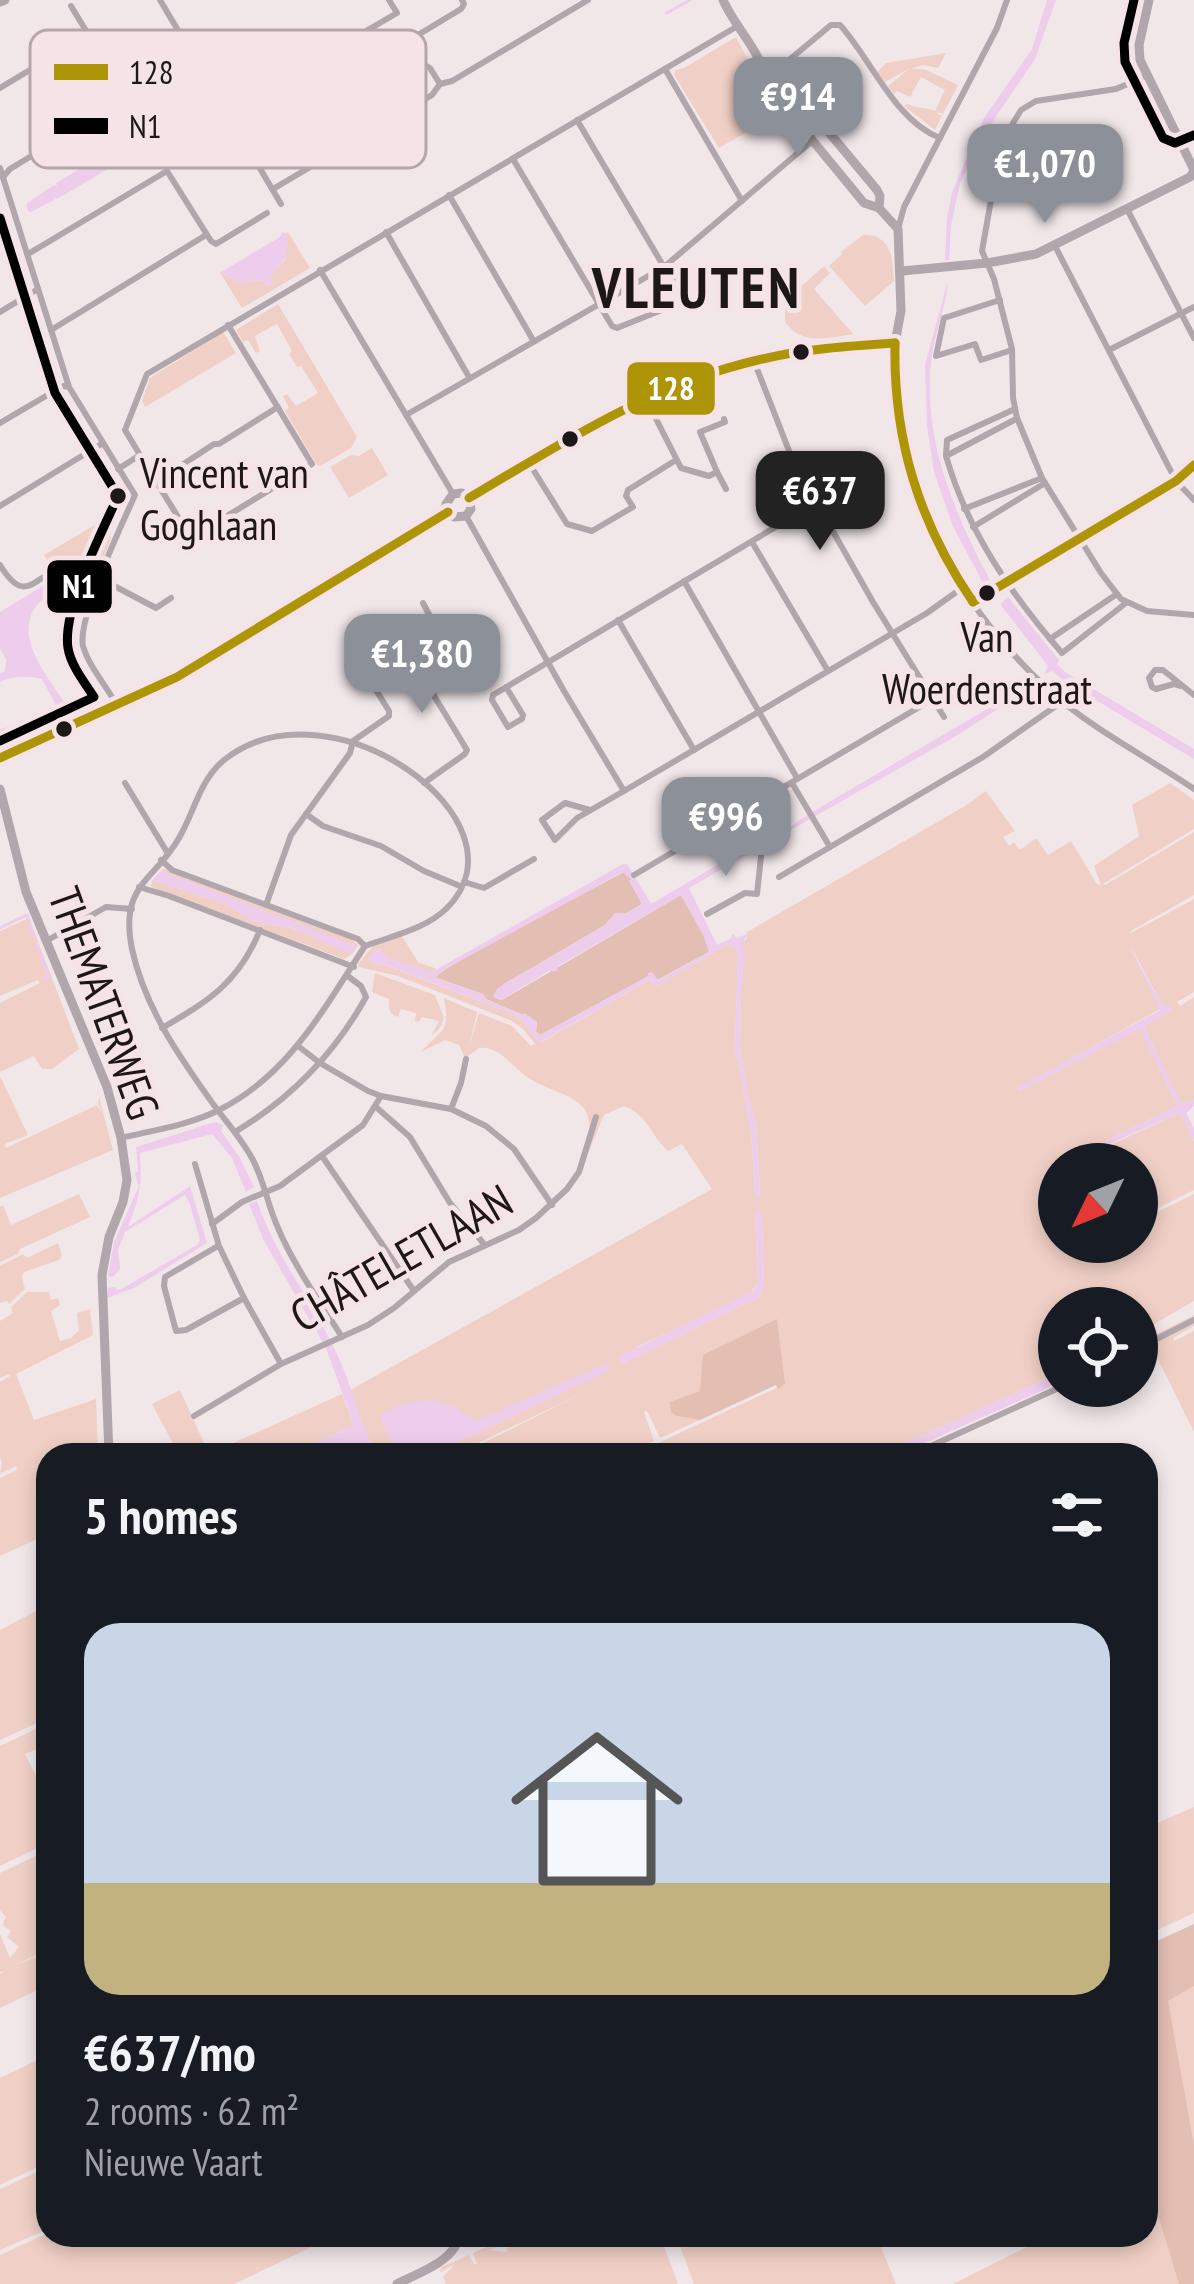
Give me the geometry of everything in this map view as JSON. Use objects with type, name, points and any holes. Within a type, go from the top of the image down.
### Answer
[{"type":"street","points":[[160,0],[178,30]]},
{"type":"street","points":[[368,30],[397,13],[389,0]]},
{"type":"street","points":[[426,99],[440,85],[588,0]]},
{"type":"street","points":[[723,0],[764,68],[766,84],[864,203],[878,208],[898,229]]},
{"type":"street","points":[[1007,0],[904,208],[898,229],[901,311],[893,372],[905,454],[935,541],[962,588],[1018,657],[1063,701],[1194,789]]},
{"type":"street","points":[[902,271],[1036,254],[1190,177],[1194,170],[1140,60],[1149,0]]},
{"type":"street","points":[[426,30],[466,1]]},
{"type":"street","points":[[71,6],[85,30]]},
{"type":"street","points":[[777,70],[832,25],[840,25],[910,117],[940,138]]},
{"type":"street","points":[[228,325],[312,464],[191,538],[125,430],[147,374],[228,325],[320,270],[736,27]]},
{"type":"street","points":[[426,66],[440,85]]},
{"type":"street","points":[[764,68],[777,70],[880,194],[878,208]]},
{"type":"street","points":[[665,69],[742,202]]},
{"type":"street","points":[[0,88],[30,70]]},
{"type":"street","points":[[1146,76],[1116,89],[1036,101],[1021,110],[1008,135],[991,194],[982,251],[1012,350],[1016,414],[1044,481],[1126,603],[1148,611],[1194,615]]},
{"type":"street","points":[[513,158],[612,326],[688,299],[664,268],[577,120]]},
{"type":"street","points":[[406,415],[664,268],[812,141]]},
{"type":"street","points":[[30,157],[1,174],[68,387],[135,495],[84,622],[83,647],[116,704]]},
{"type":"street","points":[[260,168],[281,204]]},
{"type":"street","points":[[272,189],[308,168]]},
{"type":"street","points":[[28,254],[167,172],[216,244],[267,213]]},
{"type":"street","points":[[449,195],[533,340]]},
{"type":"street","points":[[1127,209],[1194,338]]},
{"type":"street","points":[[386,232],[470,377]]},
{"type":"street","points":[[51,330],[206,235]]},
{"type":"street","points":[[1055,246],[1176,481],[1194,500]]},
{"type":"street","points":[[320,270],[453,494]]},
{"type":"street","points":[[0,312],[38,289]]},
{"type":"street","points":[[1000,300],[944,318],[936,356],[975,344],[981,360],[1012,350]]},
{"type":"street","points":[[1109,350],[1194,307]]},
{"type":"street","points":[[469,498],[577,434],[708,375],[798,352],[896,343]]},
{"type":"street","points":[[754,361],[793,461],[944,717]]},
{"type":"street","points":[[0,423],[68,387]]},
{"type":"street","points":[[647,401],[681,468],[709,476],[717,472]]},
{"type":"street","points":[[157,482],[278,407]]},
{"type":"street","points":[[1016,414],[947,440],[946,456],[964,509],[1005,582],[1062,653],[1126,603]]},
{"type":"street","points":[[946,456],[1016,414]]},
{"type":"street","points":[[724,419],[700,432],[726,490]]},
{"type":"street","points":[[0,506],[103,443]]},
{"type":"street","points":[[118,469],[140,455]]},
{"type":"street","points":[[530,463],[567,524],[592,531],[633,507],[626,496],[628,490],[676,460]]},
{"type":"street","points":[[973,602],[1176,481],[1194,465]]},
{"type":"street","points":[[964,509],[1044,481]]},
{"type":"street","points":[[973,527],[1044,481]]},
{"type":"street","points":[[453,494],[469,498],[472,506],[466,516],[448,512],[446,504],[453,494]]},
{"type":"street","points":[[506,687],[523,715],[508,727],[493,695],[506,687],[549,662],[684,581],[752,542],[816,503]]},
{"type":"street","points":[[0,758],[177,676],[448,512]]},
{"type":"street","points":[[466,516],[624,791]]},
{"type":"street","points":[[752,542],[828,671]]},
{"type":"street","points":[[0,565],[11,583],[20,587],[65,565],[102,576],[156,608],[172,598]]},
{"type":"street","points":[[684,581],[760,711],[830,847]]},
{"type":"street","points":[[590,810],[565,802],[542,820],[555,840],[590,810],[962,588]]},
{"type":"street","points":[[1050,639],[1117,594]]},
{"type":"street","points":[[362,668],[431,625],[423,603]]},
{"type":"street","points":[[618,620],[694,750]]},
{"type":"street","points":[[402,644],[467,750],[424,783]]},
{"type":"street","points":[[266,905],[291,835],[350,753],[353,741],[388,719],[389,711],[351,650]]},
{"type":"street","points":[[1180,686],[1156,689],[1149,678],[1155,670],[1162,670],[1194,695]]},
{"type":"street","points":[[634,875],[933,699]]},
{"type":"street","points":[[779,877],[983,757],[1063,701]]},
{"type":"street","points":[[122,1138],[218,1111],[268,1078],[298,1046],[365,946],[416,928],[443,912],[463,884],[467,847],[459,825],[424,783],[389,758],[353,741],[298,734],[268,738],[238,751],[214,770],[181,835],[139,887],[132,908],[132,948],[162,1028],[218,1111],[252,1158],[287,1248],[338,1339]]},
{"type":"street","points":[[125,783],[172,870],[358,939],[365,946]]},
{"type":"street","name":"THEMATERWEG","points":[[0,789],[26,892],[107,1087],[122,1138],[127,1180],[102,1275],[109,1443]]},
{"type":"street","points":[[762,800],[769,811]]},
{"type":"street","points":[[707,914],[745,893],[757,894],[764,838],[747,808]]},
{"type":"street","points":[[306,814],[424,871],[484,889],[534,859]]},
{"type":"street","points":[[139,887],[353,967]]},
{"type":"street","points":[[48,940],[106,907],[132,908]]},
{"type":"street","points":[[162,1028],[227,984],[246,960],[260,930]]},
{"type":"street","points":[[235,1132],[268,1112],[320,1064],[366,997],[348,976]]},
{"type":"street","points":[[298,1046],[320,1064],[381,1096],[451,1109],[486,1126],[514,1148],[552,1205]]},
{"type":"street","points":[[451,1109],[466,1059]]},
{"type":"street","points":[[212,1224],[242,1202],[280,1186],[362,1125],[381,1096]]},
{"type":"street","points":[[376,1107],[410,1137],[434,1180],[484,1245]]},
{"type":"street","name":"CHÂTELETLAAN","points":[[194,1416],[281,1364],[381,1317],[448,1262],[519,1230],[552,1205],[579,1172],[596,1117]]},
{"type":"street","points":[[321,1155],[415,1291]]},
{"type":"street","points":[[195,1164],[219,1246],[281,1364]]},
{"type":"street","points":[[219,1246],[165,1277],[176,1331],[244,1298]]},
{"type":"street","points":[[1158,1338],[1194,1320]]},
{"type":"street","points":[[937,1443],[1038,1397]]},
{"type":"street","points":[[397,2284],[444,2259],[455,2247]]},
{"type":"shaded area","points":[[1047,0],[1056,0],[1035,59],[980,140],[960,183],[949,260],[945,260],[952,192],[984,118],[1032,49]]},
{"type":"shaded area","points":[[736,37],[755,73],[748,84],[772,112],[719,148],[674,75],[675,70]]},
{"type":"shaded area","points":[[946,53],[938,68],[911,69],[924,69],[958,85],[943,114],[938,112],[942,115],[935,130],[904,106],[935,111],[945,90],[921,77],[910,97],[894,94],[888,86],[910,68],[885,82],[877,72],[886,63]]},
{"type":"shaded area","points":[[81,168],[109,168],[28,211],[26,204]]},
{"type":"shaded area","points":[[282,232],[287,252],[271,275],[273,283],[238,283],[221,272],[280,237]]},
{"type":"shaded area","points":[[288,232],[310,268],[242,308],[219,271],[238,283],[261,280],[268,286],[285,260]]},
{"type":"shaded area","points":[[863,235],[885,243],[894,281],[865,306],[829,266]]},
{"type":"shaded area","points":[[824,266],[830,273],[814,289],[853,334],[808,337],[785,322],[785,301]]},
{"type":"shaded area","points":[[948,281],[931,362],[932,420],[953,502],[990,580],[983,583],[953,526],[934,472],[927,426],[925,365]]},
{"type":"shaded area","points":[[278,304],[357,437],[351,448],[320,466],[285,411],[289,408],[283,396],[287,394],[296,406],[318,393],[289,354],[292,351],[277,324],[255,336],[260,351],[256,353],[236,330]]},
{"type":"shaded area","points":[[223,332],[236,353],[145,407],[142,401],[150,378]]},
{"type":"shaded area","points":[[372,448],[388,475],[349,498],[330,467]]},
{"type":"shaded area","points":[[100,522],[111,538],[100,567],[67,560],[52,567],[44,555]]},
{"type":"shaded area","points":[[69,572],[86,576],[85,583],[66,584],[49,594],[36,607],[29,634],[32,649],[66,711],[0,737],[0,729],[57,707],[42,679],[0,682],[6,659],[0,649],[0,612]]},
{"type":"shaded area","points":[[1008,597],[1065,672],[1194,749],[1194,759],[1052,671],[1044,674],[1048,666],[1000,604]]},
{"type":"shaded area","points":[[1032,679],[1037,684],[956,736],[689,888],[717,945],[733,934],[737,938],[749,933],[742,943],[740,1047],[756,1123],[760,1197],[755,1192],[751,1131],[735,1047],[735,947],[727,945],[657,986],[649,980],[539,1043],[513,1014],[367,959],[377,949],[432,972],[623,864],[651,904]],"holes":[[[623,872],[642,904],[615,913],[605,925],[504,984],[494,998],[501,1000],[549,971],[557,971],[558,966],[681,895],[709,952],[658,980],[648,973],[540,1035],[537,1022],[525,1013],[436,978]]]},
{"type":"shaded area","points":[[1170,783],[1194,800],[1194,829],[1103,884],[1194,832],[1194,895],[1129,932],[1194,899],[1194,992],[1177,1002],[1180,1006],[1194,997],[1194,1099],[1180,1102],[1144,1027],[1167,1007],[1130,945],[1160,1009],[1018,1088],[1140,1028],[1177,1106],[1101,1143],[1038,1143],[1038,1263],[1158,1263],[1158,1212],[1194,1194],[1194,1301],[1158,1322],[1158,1287],[1038,1287],[1038,1383],[905,1443],[658,1443],[785,1384],[700,1392],[677,1416],[700,1420],[660,1438],[644,1412],[654,1441],[649,1443],[483,1443],[585,1392],[478,1443],[456,1443],[607,1371],[607,1364],[479,1421],[383,1414],[393,1443],[371,1443],[350,1390],[712,1189],[682,1144],[668,1151],[638,1115],[624,1106],[604,1115],[589,1151],[588,1117],[583,1107],[527,1077],[499,1053],[479,1048],[465,1058],[459,1045],[445,1040],[421,1052],[445,1024],[444,998],[477,1012],[469,1048],[479,1013],[512,1026],[531,1046],[535,1044],[512,1021],[398,976],[359,967],[373,946],[402,936],[418,962],[437,969],[429,973],[377,949],[368,959],[513,1014],[540,1043],[649,980],[657,986],[727,945],[735,947],[735,1047],[751,1131],[755,1192],[760,1196],[756,1123],[740,1047],[742,943],[747,932],[986,791],[1015,831],[1003,837],[1009,846],[1014,842],[1020,850],[1036,838],[1048,855],[1071,841],[1101,885],[1094,866],[1139,836],[1132,805]],"holes":[[[758,1210],[764,1286],[759,1297],[624,1363],[619,1360],[750,1294],[758,1282]]]},
{"type":"shaded area","points":[[163,869],[358,945],[344,959],[151,887],[152,880],[229,905],[260,923],[291,928],[330,944],[355,946]]},
{"type":"shaded area","points":[[161,871],[356,946],[351,954],[292,928],[260,923],[229,905],[152,880]]},
{"type":"shaded area","points":[[624,872],[642,904],[615,913],[605,925],[504,984],[493,996],[502,1000],[681,895],[709,952],[657,980],[649,976],[540,1035],[537,1022],[483,994],[434,977],[464,957]]},
{"type":"shaded area","points":[[29,918],[79,1049],[52,1069],[42,1069],[34,1056],[0,1072],[0,1003],[40,983],[0,996],[0,931]]},
{"type":"shaded area","points":[[1128,945],[1162,1005],[1173,1010],[1144,1027],[1180,1102],[1194,1099],[1186,1113],[1194,1141],[1177,1114],[1111,1143],[1101,1143],[1177,1106],[1140,1029],[1020,1091],[1018,1087],[1160,1010]]},
{"type":"shaded area","points":[[375,973],[435,995],[444,1018],[440,1028],[431,1036],[439,1021],[422,1017],[415,1021],[416,1013],[401,1009],[398,1017],[393,1014],[389,999],[372,992]]},
{"type":"shaded area","points":[[0,1076],[28,1135],[5,1144],[6,1148],[97,1105],[102,1113],[99,1097],[113,1150],[0,1198]]},
{"type":"shaded area","points":[[1177,1114],[1182,1116],[1194,1141],[1194,1190],[1158,1208],[1158,1143],[1114,1143]]},
{"type":"shaded area","points":[[215,1122],[223,1125],[221,1131],[254,1187],[246,1192],[232,1158],[212,1134],[140,1153],[139,1191],[128,1227],[190,1186],[207,1243],[134,1288],[107,1298],[108,1288],[123,1288],[200,1240],[185,1195],[125,1232],[118,1250],[120,1269],[108,1276],[114,1242],[139,1186],[136,1147]]},
{"type":"shaded area","points":[[79,1194],[90,1217],[0,1262],[0,1207],[3,1205],[11,1225]]},
{"type":"shaded area","points":[[257,1201],[273,1240],[335,1350],[371,1443],[315,1443],[354,1425],[326,1348],[264,1241],[249,1204]]},
{"type":"shaded area","points":[[759,1209],[764,1286],[759,1297],[624,1363],[619,1360],[753,1291],[758,1282],[755,1214]]},
{"type":"shaded area","points":[[58,1243],[59,1260],[24,1272],[25,1289],[9,1304],[0,1303],[0,1266]]},
{"type":"shaded area","points":[[27,1292],[49,1292],[51,1300],[58,1298],[60,1305],[51,1311],[60,1341],[79,1330],[77,1313],[90,1309],[93,1335],[16,1374],[34,1420],[96,1399],[98,1443],[36,1443],[36,1540],[0,1556],[0,1478],[17,1470],[16,1466],[0,1474],[0,1382],[10,1376],[0,1378],[0,1321],[13,1313],[11,1307]]},
{"type":"shaded area","points":[[1194,1315],[1194,1326],[1173,1338],[1194,1331],[1194,1432],[1158,1359],[1158,1333]]},
{"type":"shaded area","points":[[777,1319],[785,1384],[700,1420],[671,1412],[670,1402],[700,1391],[703,1355]]},
{"type":"shaded area","points":[[607,1363],[610,1367],[456,1443],[393,1443],[382,1414],[425,1401],[452,1406],[479,1420]]},
{"type":"shaded area","points":[[1038,1383],[1038,1392],[925,1443],[905,1443]]},
{"type":"shaded area","points":[[180,1390],[204,1443],[173,1443],[152,1404]]},
{"type":"shaded area","points":[[342,1394],[354,1425],[315,1443],[233,1443]]},
{"type":"shaded area","points":[[36,1611],[36,1724],[0,1740],[0,1630]]},
{"type":"shaded area","points":[[36,1729],[36,1751],[25,1754],[36,1776],[36,1849],[0,1866],[0,1746]]},
{"type":"shaded area","points":[[1194,1807],[1194,1913],[1158,1930],[1158,1823]]},
{"type":"shaded area","points":[[36,1856],[36,1955],[16,1965],[36,1957],[36,1991],[0,2008],[0,1974],[5,1971],[0,1972],[0,1934],[10,1958],[19,1947],[2,1925],[6,1917],[0,1910],[0,1873]]},
{"type":"shaded area","points":[[1194,1924],[1194,1986],[1168,2001],[1194,2145],[1194,2284],[1179,2284],[1158,2215],[1158,1940]]},
{"type":"shaded area","points":[[1194,1929],[1194,2284],[953,2284],[1026,2247],[1158,2247],[1158,1944]]},
{"type":"shaded area","points":[[36,2061],[36,2168],[0,2185],[0,2078]]},
{"type":"shaded area","points":[[36,2172],[36,2234],[0,2250],[0,2189]]},
{"type":"shaded area","points":[[36,2238],[36,2247],[312,2247],[234,2284],[0,2284],[0,2255]]},
{"type":"shaded area","points":[[486,2247],[506,2252],[508,2247],[664,2247],[678,2284],[446,2284],[443,2277],[455,2264],[439,2273],[442,2267],[469,2255],[477,2264],[473,2253]]},
{"type":"shaded area","points":[[680,2247],[881,2247],[896,2284],[694,2284]]},
{"type":"waterway","points":[[667,13],[690,0]]},
{"type":"waterway","points":[[0,928],[27,915],[34,936]]},
{"type":"waterway","points":[[37,945],[49,977],[44,979]]},
{"type":"transit line","name":"N1","points":[[1134,0],[1124,43],[1125,62],[1163,138],[1175,143],[1194,135]]},
{"type":"transit line","name":"N1","points":[[0,218],[55,393],[118,496],[85,571],[68,632],[72,661],[94,697],[0,741]]},
{"type":"transit line","name":"128","points":[[895,343],[899,413],[913,479],[938,542],[973,602]]},
{"type":"transit line","name":"128","points":[[469,498],[608,418],[681,384],[775,356],[895,343]]},
{"type":"transit line","name":"128","points":[[973,602],[1176,481],[1194,465]]},
{"type":"transit line","name":"128","points":[[0,758],[177,677],[448,512]]},
{"type":"place","name":"Vincent van Goghlaan","points":[[118,496]]},
{"type":"place","name":"Van Woerdenstraat","points":[[987,593]]},
{"type":"district","name":"VLEUTEN","points":[[697,288]]}]
